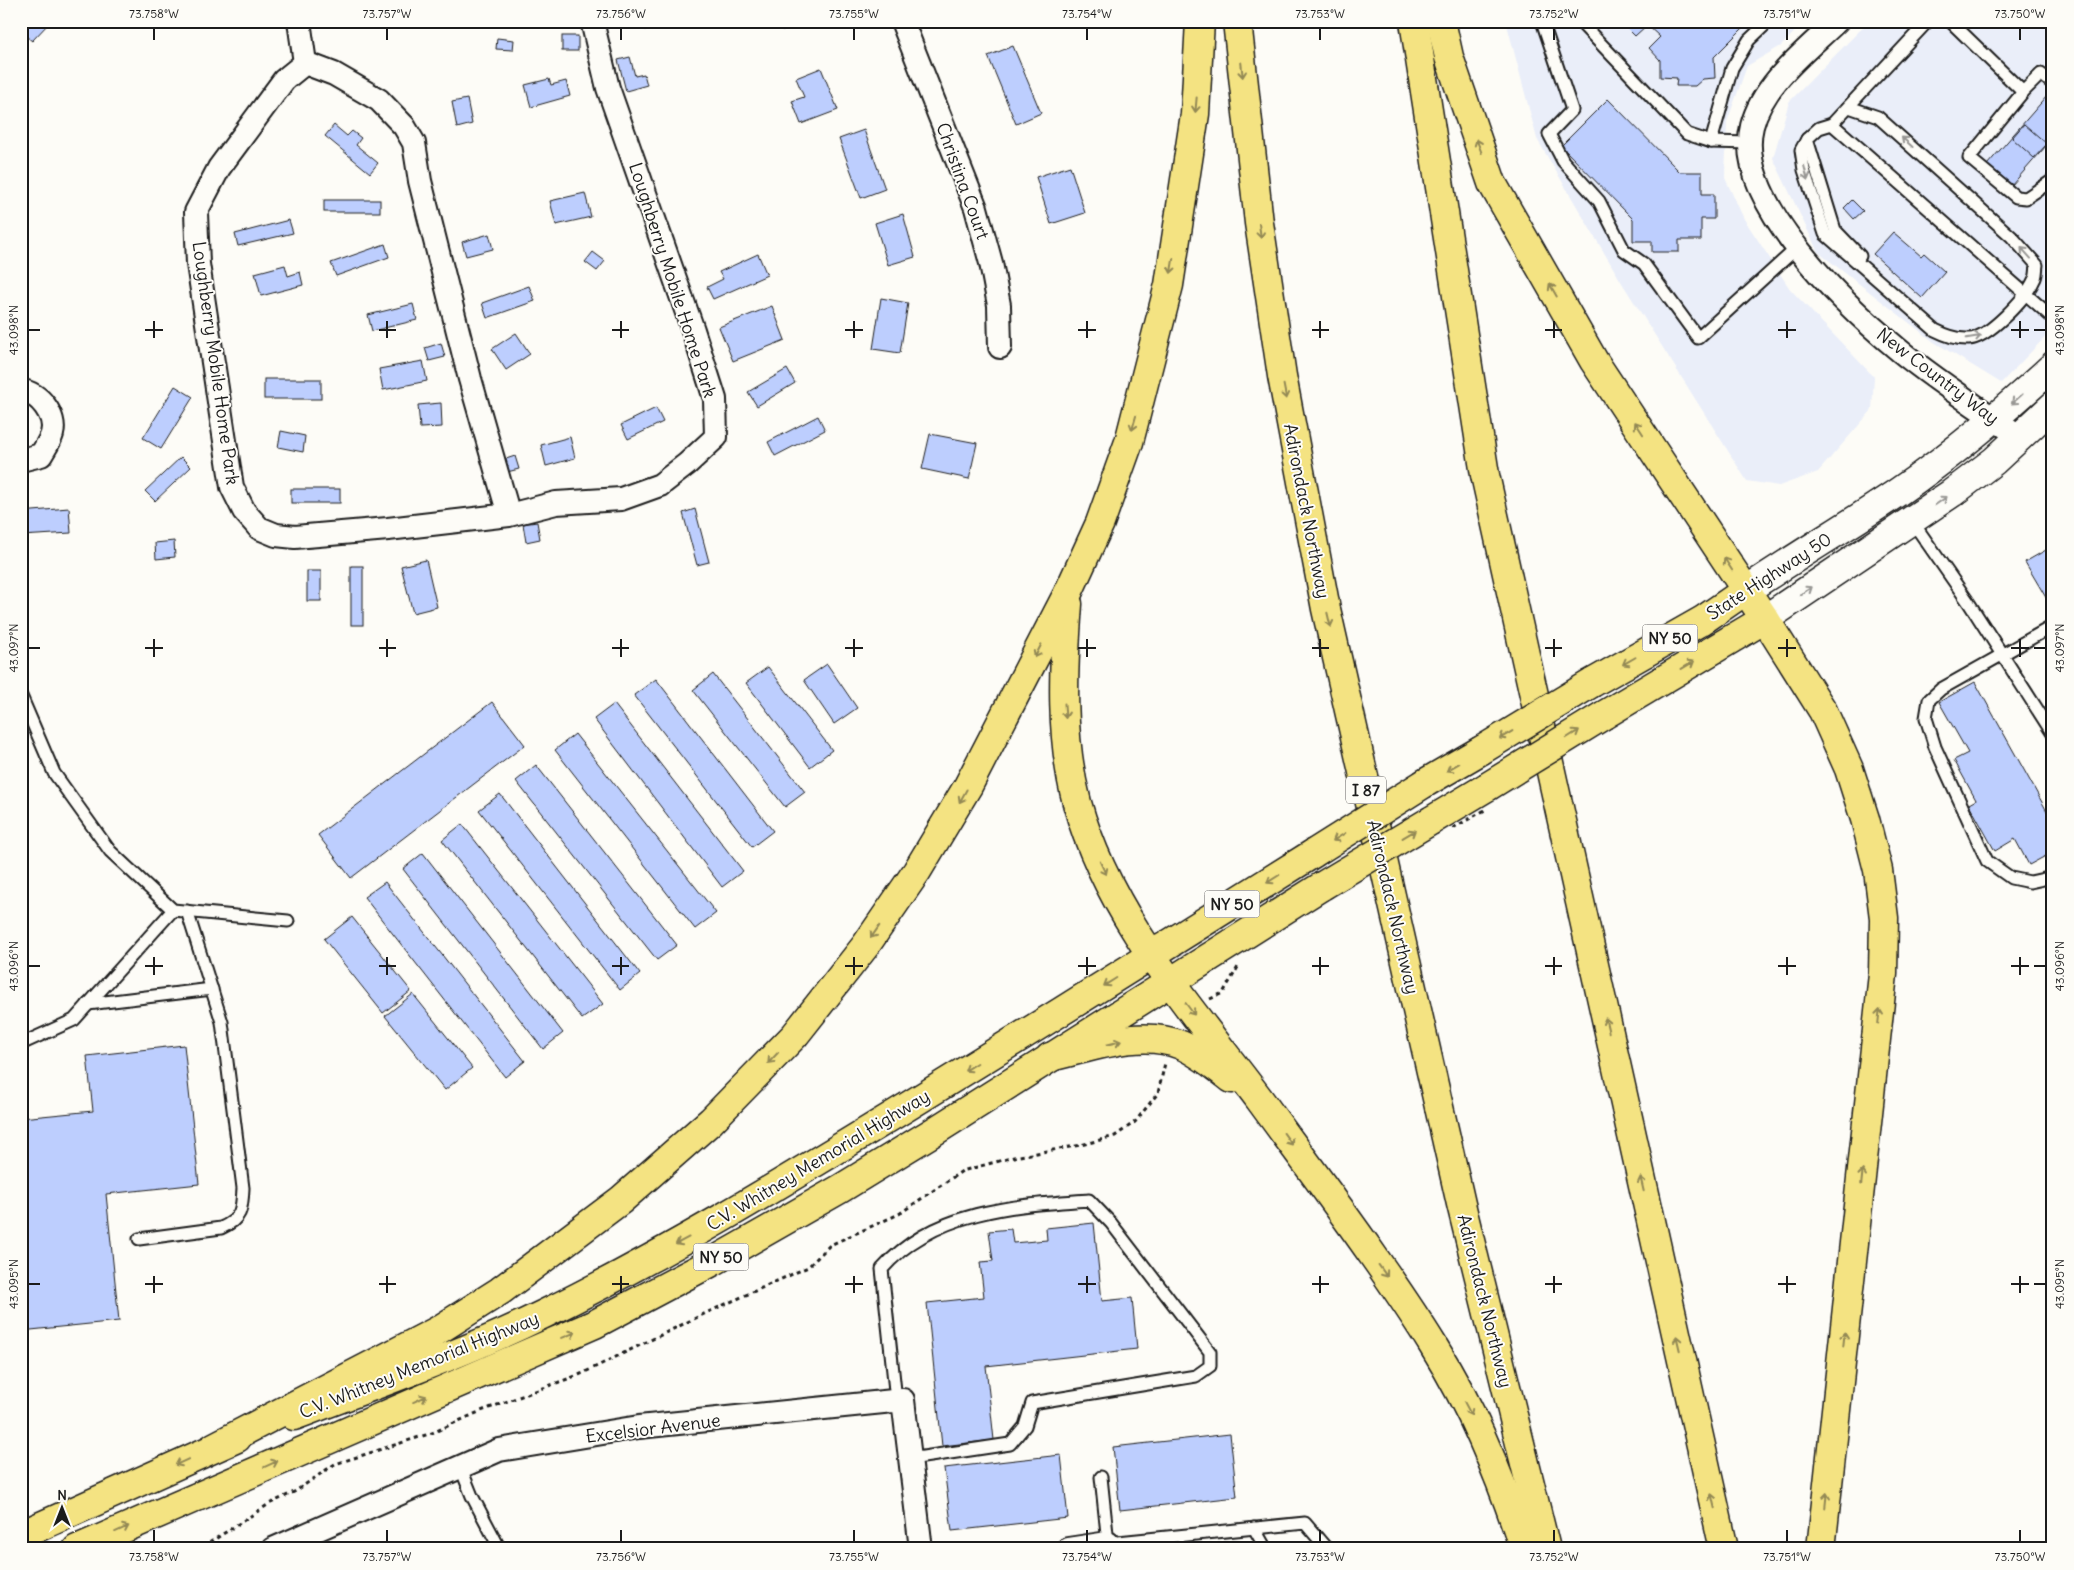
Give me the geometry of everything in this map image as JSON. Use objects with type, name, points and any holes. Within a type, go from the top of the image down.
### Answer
[{"type":"highway","points":[[214,1447],[438,1331],[500,1291],[621,1200],[669,1161],[749,1084],[795,1035],[866,946],[918,871],[968,786],[1068,592],[1100,523],[1129,442],[1153,355],[1169,285],[1188,166],[1199,73],[1200,21]]},
{"type":"highway","name":"Adirondack Northway","points":[[1237,21],[1259,223],[1280,367],[1326,609],[1461,1204],[1546,1549]]},
{"type":"highway","points":[[1414,21],[1425,103],[1485,475],[1724,1549]]},
{"type":"highway","points":[[1441,21],[1449,56],[1492,183],[1594,361],[1765,619],[1823,711],[1849,770],[1865,819],[1878,870],[1884,918],[1883,974],[1821,1549]]},
{"type":"highway","name":"State Highway 50","points":[[1314,852],[1592,683],[1703,620],[1746,591]]},
{"type":"highway","points":[[1068,592],[1063,675],[1069,760],[1077,803],[1092,845],[1122,908],[1151,956],[1259,1099],[1410,1308],[1445,1365],[1482,1436],[1524,1549]]},
{"type":"highway","name":"State Highway 50","points":[[1322,886],[1442,825],[1486,798],[1604,715],[1765,619]]},
{"type":"highway","name":"C.V. Whitney Memorial Highway","points":[[21,1535],[214,1447],[456,1354],[543,1315],[698,1232],[788,1180],[1151,956],[1314,852]]},
{"type":"highway","name":"C.V. Whitney Memorial Highway","points":[[77,1549],[595,1324],[714,1261],[840,1189],[1322,886]]},
{"type":"highway","points":[[1050,1057],[1136,1038],[1180,1044],[1198,1053],[1259,1099]]},
{"type":"main road","name":"State Highway 50","points":[[1746,591],[1875,508],[1994,419],[2053,366]]},
{"type":"main road","name":"State Highway 50","points":[[1765,619],[1912,521],[1994,461],[2053,406]]},
{"type":"street","points":[[299,21],[304,63],[334,74],[379,100],[404,126],[414,143],[420,181],[470,379],[509,515]]},
{"type":"street","name":"Loughberry Mobile Home Park","points":[[304,63],[284,80],[219,168],[196,212],[198,264],[232,488],[244,511],[259,528],[276,535],[295,537],[509,515],[556,503],[621,499],[660,485],[687,464],[716,436],[715,399],[693,330],[608,88],[592,21]]},
{"type":"street","name":"Christina Court","points":[[902,21],[976,208],[991,263],[999,305],[1000,347]]},
{"type":"street","name":"New Country Way","points":[[1837,21],[1779,78],[1762,101],[1752,126],[1750,143],[1752,169],[1760,191],[1798,247],[1848,303],[1900,351],[2020,436]]},
{"type":"street","points":[[21,391],[30,392],[46,404],[53,430],[42,455],[21,460]]},
{"type":"street","points":[[896,1400],[903,1400],[922,1549]]},
{"type":"street","name":"Excelsior Avenue","points":[[273,1549],[499,1450],[630,1429],[896,1400]]},
{"type":"street","points":[[1068,1549],[1108,1544]]},
{"type":"lane","points":[[1542,21],[1572,110],[1549,134],[1563,161],[1599,201],[1624,250],[1644,264],[1698,338],[1798,247]]},
{"type":"lane","points":[[1579,21],[1687,134],[1711,142],[1750,143]]},
{"type":"lane","points":[[1711,142],[1732,68],[1749,40],[1769,21]]},
{"type":"lane","points":[[1849,106],[1878,117],[2012,237],[2037,265],[2035,279],[2026,295],[1983,335],[1969,339],[1946,335],[1935,330],[1826,234],[1804,170],[1801,150],[1807,139],[1819,128],[1832,124],[1928,21]]},
{"type":"lane","points":[[1950,21],[2023,92]]},
{"type":"lane","points":[[2053,84],[2041,74],[2023,92],[1969,158],[2016,197],[2026,198],[2053,180]]},
{"type":"lane","points":[[1832,124],[2053,318]]},
{"type":"lane","points":[[1912,521],[2053,734]]},
{"type":"lane","points":[[2053,626],[1941,689],[1929,700],[1926,718],[1935,747],[1987,861],[2011,878],[2030,882],[2053,877]]},
{"type":"lane","points":[[21,696],[54,773],[110,851],[172,910],[288,921]]},
{"type":"lane","points":[[21,1044],[74,1020],[172,910]]},
{"type":"lane","points":[[139,1239],[221,1228],[233,1223],[242,1209],[244,1188],[222,1022],[188,911]]},
{"type":"lane","points":[[88,1004],[212,989]]},
{"type":"lane","points":[[896,1400],[882,1269],[896,1253],[935,1229],[986,1211],[1089,1200],[1111,1223],[1210,1352],[1210,1366],[1196,1376],[1032,1403],[1024,1426],[1010,1444],[910,1458]]},
{"type":"lane","points":[[460,1466],[472,1496],[500,1549]]},
{"type":"lane","points":[[1101,1477],[1108,1544],[1305,1523],[1327,1549]]},
{"type":"lane","points":[[1254,1528],[1266,1549]]},
{"type":"path","points":[[1442,825],[1486,798]]},
{"type":"path","points":[[1189,1008],[1223,993],[1242,960]]},
{"type":"path","points":[[205,1549],[209,1542],[269,1504],[294,1492],[335,1464],[432,1433],[481,1411],[581,1374],[706,1313],[808,1267],[830,1245],[899,1214],[962,1171],[1014,1157],[1081,1145],[1115,1136],[1135,1122],[1158,1092],[1168,1042]]},
{"type":"shaded area","points":[[1506,21],[1805,21],[1781,46],[1747,66],[1727,122],[1725,178],[1744,219],[1790,289],[1874,377],[1872,410],[1818,472],[1779,486],[1747,481],[1622,283],[1537,139]]},
{"type":"shaded area","points":[[1869,21],[2053,21],[2053,329],[2001,383],[1934,342],[1818,252],[1773,158],[1789,102]]},
{"type":"building","points":[[21,21],[50,22],[32,41],[21,32]]},
{"type":"building","points":[[639,21],[651,21],[653,25],[645,30]]},
{"type":"building","points":[[779,21],[808,21],[809,22],[782,30]]},
{"type":"building","points":[[1620,21],[1750,21],[1714,57],[1715,78],[1703,79],[1695,86],[1676,86],[1677,78],[1660,77],[1660,60],[1649,48],[1660,37],[1647,25],[1635,36]]},
{"type":"building","points":[[562,36],[578,36],[578,51],[562,51]]},
{"type":"building","points":[[497,38],[514,40],[513,50],[496,49]]},
{"type":"building","points":[[1013,46],[1041,113],[1016,124],[988,56]]},
{"type":"building","points":[[630,57],[635,76],[644,74],[647,85],[626,91],[618,60]]},
{"type":"building","points":[[821,68],[838,110],[801,124],[792,101],[804,97],[796,78]]},
{"type":"building","points":[[549,79],[551,85],[566,81],[570,96],[531,107],[525,85]]},
{"type":"building","points":[[2047,96],[2053,101],[2053,138],[2011,186],[1987,165]]},
{"type":"building","points":[[467,99],[472,124],[457,128],[452,102]]},
{"type":"building","points":[[1608,99],[1680,172],[1702,172],[1702,194],[1714,194],[1714,219],[1701,219],[1701,240],[1679,240],[1679,252],[1652,252],[1652,241],[1633,241],[1633,219],[1561,146]]},
{"type":"building","points":[[2024,124],[2047,144],[2034,158],[2012,138]]},
{"type":"building","points":[[334,125],[347,136],[352,131],[361,138],[356,145],[378,163],[370,173],[325,136]]},
{"type":"building","points":[[864,130],[885,189],[861,198],[839,139]]},
{"type":"building","points":[[1070,166],[1085,213],[1051,224],[1036,177]]},
{"type":"building","points":[[585,193],[591,217],[556,225],[550,201]]},
{"type":"building","points":[[324,200],[380,200],[380,212],[324,212]]},
{"type":"building","points":[[1852,200],[1863,211],[1854,219],[1844,208]]},
{"type":"building","points":[[903,214],[915,257],[888,265],[875,223]]},
{"type":"building","points":[[289,220],[293,233],[238,246],[235,234]]},
{"type":"building","points":[[1893,232],[1921,256],[1924,253],[1945,272],[1922,298],[1873,254]]},
{"type":"building","points":[[489,234],[493,249],[466,256],[462,242]]},
{"type":"building","points":[[385,244],[389,257],[336,276],[331,263]]},
{"type":"building","points":[[593,252],[605,261],[597,271],[585,262]]},
{"type":"building","points":[[758,254],[767,275],[713,299],[707,287],[723,279],[719,272]]},
{"type":"building","points":[[285,265],[288,276],[300,272],[303,285],[261,296],[255,273]]},
{"type":"building","points":[[529,286],[535,301],[487,318],[482,303]]},
{"type":"building","points":[[881,298],[908,303],[900,353],[873,349]]},
{"type":"building","points":[[413,304],[417,320],[372,331],[368,315]]},
{"type":"building","points":[[772,306],[785,340],[733,361],[719,327]]},
{"type":"building","points":[[516,333],[530,354],[506,370],[492,349]]},
{"type":"building","points":[[441,343],[445,357],[429,361],[425,348]]},
{"type":"building","points":[[423,361],[427,381],[383,390],[379,369]]},
{"type":"building","points":[[787,369],[795,383],[757,406],[748,392]]},
{"type":"building","points":[[264,379],[321,379],[321,399],[264,399]]},
{"type":"building","points":[[175,386],[193,397],[161,449],[143,438]]},
{"type":"building","points":[[441,403],[442,427],[420,428],[418,405]]},
{"type":"building","points":[[656,408],[663,422],[628,439],[621,425]]},
{"type":"building","points":[[818,416],[825,430],[775,456],[768,442]]},
{"type":"building","points":[[281,431],[305,436],[303,452],[278,447]]},
{"type":"building","points":[[930,434],[977,443],[969,479],[922,469]]},
{"type":"building","points":[[570,437],[575,458],[546,466],[541,445]]},
{"type":"building","points":[[515,456],[519,469],[507,472],[503,460]]},
{"type":"building","points":[[181,457],[191,467],[155,501],[145,491]]},
{"type":"building","points":[[291,489],[340,489],[340,503],[291,503]]},
{"type":"building","points":[[69,508],[71,533],[21,536],[21,512]]},
{"type":"building","points":[[695,509],[709,562],[697,565],[683,513]]},
{"type":"building","points":[[537,522],[540,539],[526,542],[523,524]]},
{"type":"building","points":[[174,541],[175,557],[156,559],[155,543]]},
{"type":"building","points":[[2053,546],[2053,598],[2048,601],[2025,562]]},
{"type":"building","points":[[426,560],[437,607],[413,613],[401,566]]},
{"type":"building","points":[[351,566],[363,566],[363,625],[351,625]]},
{"type":"building","points":[[307,571],[321,571],[321,601],[307,601]]},
{"type":"building","points":[[827,664],[857,708],[834,724],[804,680]]},
{"type":"building","points":[[768,667],[832,750],[810,767],[746,683]]},
{"type":"building","points":[[713,674],[805,792],[785,807],[693,690]]},
{"type":"building","points":[[656,679],[773,831],[752,847],[634,695]]},
{"type":"building","points":[[1975,682],[2053,822],[2053,852],[2029,865],[2015,839],[1995,851],[1969,804],[1976,800],[1954,760],[1968,753],[1939,702]]},
{"type":"building","points":[[492,702],[525,745],[351,878],[318,835]]},
{"type":"building","points":[[614,704],[743,871],[722,887],[594,719]]},
{"type":"building","points":[[575,734],[716,913],[695,929],[555,750]]},
{"type":"building","points":[[536,765],[677,945],[657,960],[516,781]]},
{"type":"building","points":[[500,794],[640,974],[620,990],[479,810]]},
{"type":"building","points":[[462,824],[603,1004],[582,1019],[442,840]]},
{"type":"building","points":[[423,853],[563,1033],[543,1049],[403,869]]},
{"type":"building","points":[[385,882],[525,1061],[505,1077],[364,897]]},
{"type":"building","points":[[352,917],[411,991],[383,1013],[324,939]]},
{"type":"building","points":[[413,994],[472,1068],[445,1090],[385,1016]]},
{"type":"building","points":[[184,1045],[199,1184],[106,1194],[119,1321],[21,1331],[21,1118],[93,1111],[87,1056]]},
{"type":"building","points":[[1094,1223],[1102,1301],[1132,1298],[1137,1349],[986,1366],[994,1440],[942,1446],[927,1303],[984,1297],[980,1262],[993,1261],[989,1231],[1011,1229],[1013,1243],[1047,1240],[1046,1228]]},
{"type":"building","points":[[1230,1434],[1237,1497],[1120,1510],[1113,1447]]},
{"type":"building","points":[[1061,1455],[1068,1518],[952,1531],[944,1468]]}]
